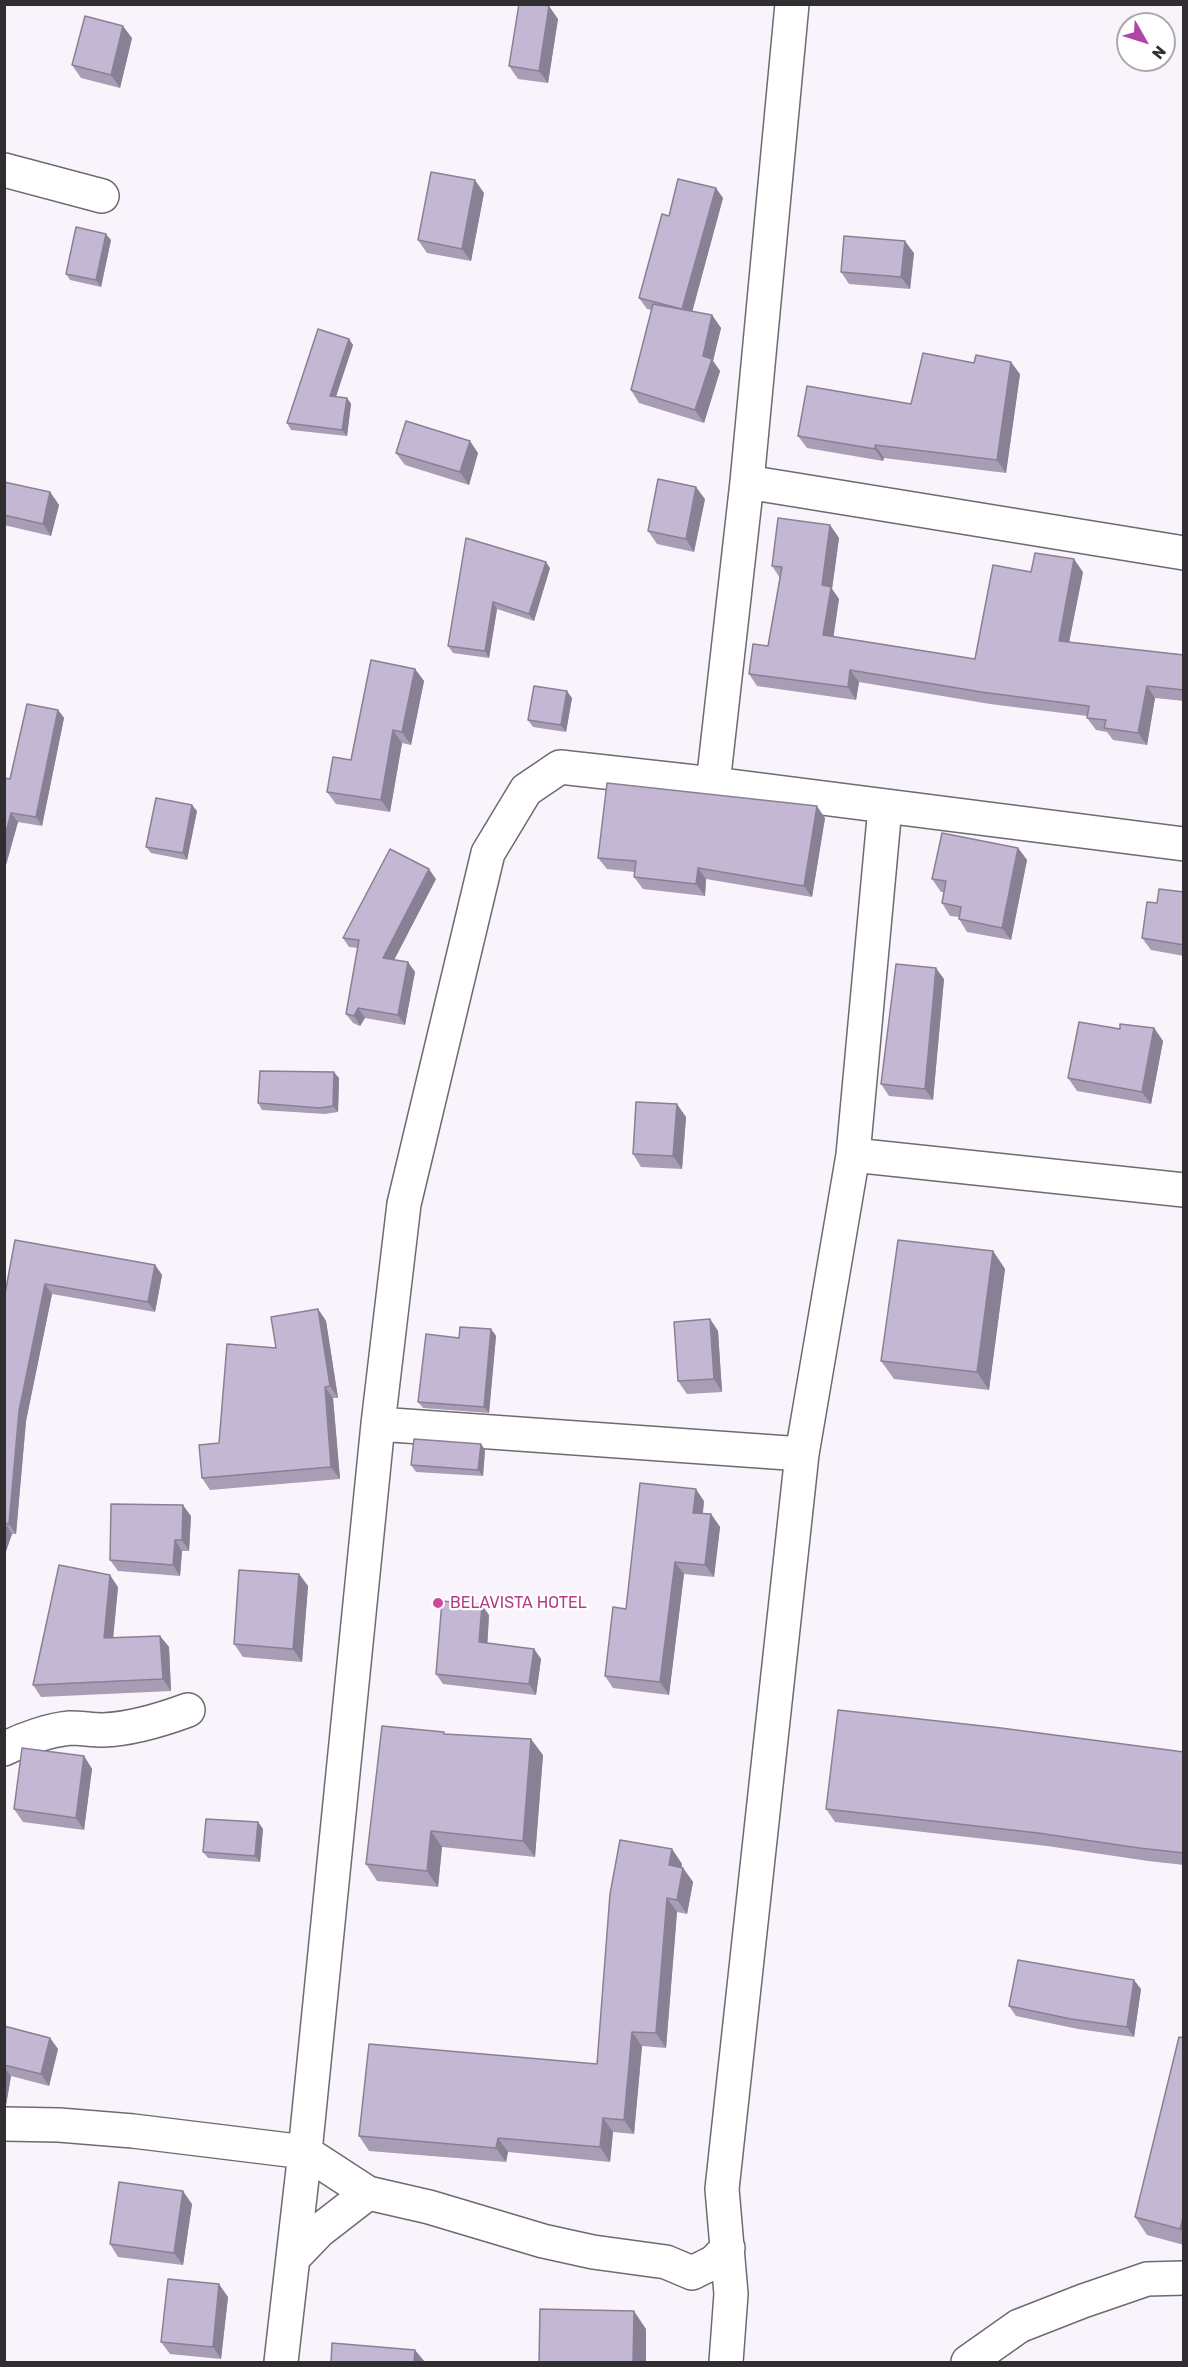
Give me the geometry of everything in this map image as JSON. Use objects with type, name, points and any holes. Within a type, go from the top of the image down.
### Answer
[{"type":"street","points":[[713,784],[747,482],[792,4]]},
{"type":"street","points":[[4,170],[102,196]]},
{"type":"street","points":[[747,482],[1184,553]]},
{"type":"street","points":[[281,2362],[305,2152],[378,1424],[404,1204],[488,853],[526,790],[560,767],[713,784],[1184,844]]},
{"type":"street","points":[[726,2362],[730,2309],[723,2189],[802,1454],[853,1155],[885,807]]},
{"type":"street","points":[[853,1155],[1184,1190]]},
{"type":"street","points":[[378,1424],[802,1454]]},
{"type":"street","points":[[4,1749],[20,1741],[69,1728],[103,1730],[121,1728],[163,1720],[188,1710]]},
{"type":"street","points":[[4,2124],[59,2125],[133,2131],[305,2152],[368,2193],[543,2241],[593,2252],[666,2262],[692,2272],[718,2293],[730,2309]]},
{"type":"street","points":[[293,2258],[319,2231],[368,2193]]},
{"type":"street","points":[[692,2272],[714,2262],[728,2248]]},
{"type":"street","points":[[968,2362],[1019,2326],[1083,2301],[1147,2279],[1184,2278]]},
{"type":"building","points":[[519,4],[549,6],[539,71],[509,66]]},
{"type":"building","points":[[85,16],[123,26],[111,75],[72,65]]},
{"type":"building","points":[[431,172],[475,180],[462,249],[418,240]]},
{"type":"building","points":[[678,179],[716,188],[682,309],[639,298],[662,214],[669,216]]},
{"type":"building","points":[[76,227],[106,234],[96,280],[66,274]]},
{"type":"building","points":[[844,236],[905,241],[901,277],[841,272]]},
{"type":"building","points":[[653,304],[712,315],[703,356],[712,359],[695,410],[631,390]]},
{"type":"building","points":[[318,329],[349,339],[330,396],[347,398],[342,430],[287,423]]},
{"type":"building","points":[[923,353],[974,363],[976,355],[1011,362],[997,460],[875,445],[875,449],[798,436],[807,386],[911,404]]},
{"type":"building","points":[[406,421],[470,441],[460,472],[396,453]]},
{"type":"building","points":[[658,479],[696,487],[686,539],[648,531]]},
{"type":"building","points":[[4,482],[50,492],[43,524],[4,515]]},
{"type":"building","points":[[778,518],[830,525],[822,585],[831,587],[823,635],[975,659],[993,565],[1031,572],[1035,553],[1074,559],[1059,641],[1184,655],[1184,690],[1147,686],[1138,733],[1104,728],[1106,720],[1087,718],[1089,706],[981,692],[850,670],[848,687],[749,674],[753,644],[768,646],[782,567],[772,566]]},
{"type":"building","points":[[466,538],[546,562],[529,614],[493,602],[485,651],[448,646]]},
{"type":"building","points":[[371,660],[415,669],[402,732],[393,730],[381,800],[327,792],[333,757],[351,760]]},
{"type":"building","points":[[534,686],[567,691],[561,725],[528,720]]},
{"type":"building","points":[[27,704],[58,710],[36,817],[11,813],[4,840],[4,778],[10,779]]},
{"type":"building","points":[[607,783],[817,806],[804,886],[698,868],[696,884],[634,877],[636,861],[598,858]]},
{"type":"building","points":[[156,798],[192,805],[183,853],[146,847]]},
{"type":"building","points":[[942,833],[1018,848],[1002,928],[959,919],[961,907],[942,903],[946,881],[932,879]]},
{"type":"building","points":[[390,849],[429,869],[383,958],[408,962],[398,1015],[358,1008],[354,1016],[346,1014],[359,940],[343,938]]},
{"type":"building","points":[[1159,889],[1184,892],[1184,945],[1142,938],[1147,902],[1157,903]]},
{"type":"building","points":[[896,964],[936,968],[925,1089],[881,1084]]},
{"type":"building","points":[[1079,1022],[1120,1029],[1120,1024],[1154,1028],[1142,1092],[1068,1078]]},
{"type":"building","points":[[260,1071],[334,1072],[333,1106],[320,1108],[258,1103]]},
{"type":"building","points":[[636,1102],[677,1104],[673,1156],[633,1154]]},
{"type":"building","points":[[15,1240],[155,1265],[148,1302],[45,1284],[19,1411],[9,1524],[5,1523],[4,1526],[4,1299]]},
{"type":"building","points":[[898,1240],[993,1251],[977,1372],[881,1361]]},
{"type":"building","points":[[318,1309],[330,1386],[325,1387],[331,1467],[202,1478],[199,1445],[219,1443],[227,1344],[276,1348],[271,1317]]},
{"type":"building","points":[[710,1319],[714,1379],[678,1381],[674,1322]]},
{"type":"building","points":[[460,1327],[491,1329],[484,1407],[418,1402],[426,1334],[459,1338]]},
{"type":"building","points":[[414,1439],[481,1444],[478,1470],[411,1465]]},
{"type":"building","points":[[640,1483],[696,1489],[693,1513],[711,1514],[705,1565],[675,1562],[660,1682],[605,1676],[613,1607],[626,1609]]},
{"type":"building","points":[[111,1504],[183,1505],[182,1540],[175,1540],[173,1565],[110,1560]]},
{"type":"building","points":[[59,1565],[110,1575],[104,1638],[160,1636],[163,1679],[33,1685]]},
{"type":"building","points":[[239,1570],[299,1574],[293,1649],[234,1644]]},
{"type":"building","points":[[442,1601],[482,1605],[479,1642],[534,1649],[529,1684],[436,1674]]},
{"type":"building","points":[[838,1710],[1184,1752],[1184,1853],[1038,1833],[826,1809]]},
{"type":"building","points":[[382,1726],[444,1732],[444,1734],[531,1739],[523,1841],[431,1831],[427,1871],[366,1864]]},
{"type":"building","points":[[22,1748],[84,1756],[76,1818],[14,1809]]},
{"type":"building","points":[[206,1819],[258,1822],[255,1856],[203,1852]]},
{"type":"building","points":[[620,1840],[672,1849],[669,1865],[683,1868],[677,1900],[667,1898],[656,2033],[632,2032],[624,2120],[603,2118],[600,2147],[498,2138],[496,2148],[359,2136],[369,2044],[597,2064],[610,1894]]},
{"type":"building","points":[[1018,1960],[1134,1980],[1127,2027],[1071,2019],[1009,2006]]},
{"type":"building","points":[[4,2026],[50,2038],[41,2074],[4,2065]]},
{"type":"building","points":[[1179,2037],[1184,2038],[1184,2214],[1180,2229],[1135,2217]]},
{"type":"building","points":[[119,2182],[183,2191],[174,2253],[110,2244]]},
{"type":"building","points":[[168,2279],[219,2284],[213,2347],[161,2342]]},
{"type":"building","points":[[540,2309],[634,2311],[633,2362],[539,2362]]},
{"type":"building","points":[[332,2343],[415,2350],[414,2362],[331,2362]]},
{"type":"place","name":"BELAVISTA HOTEL","points":[[438,1603]]}]
